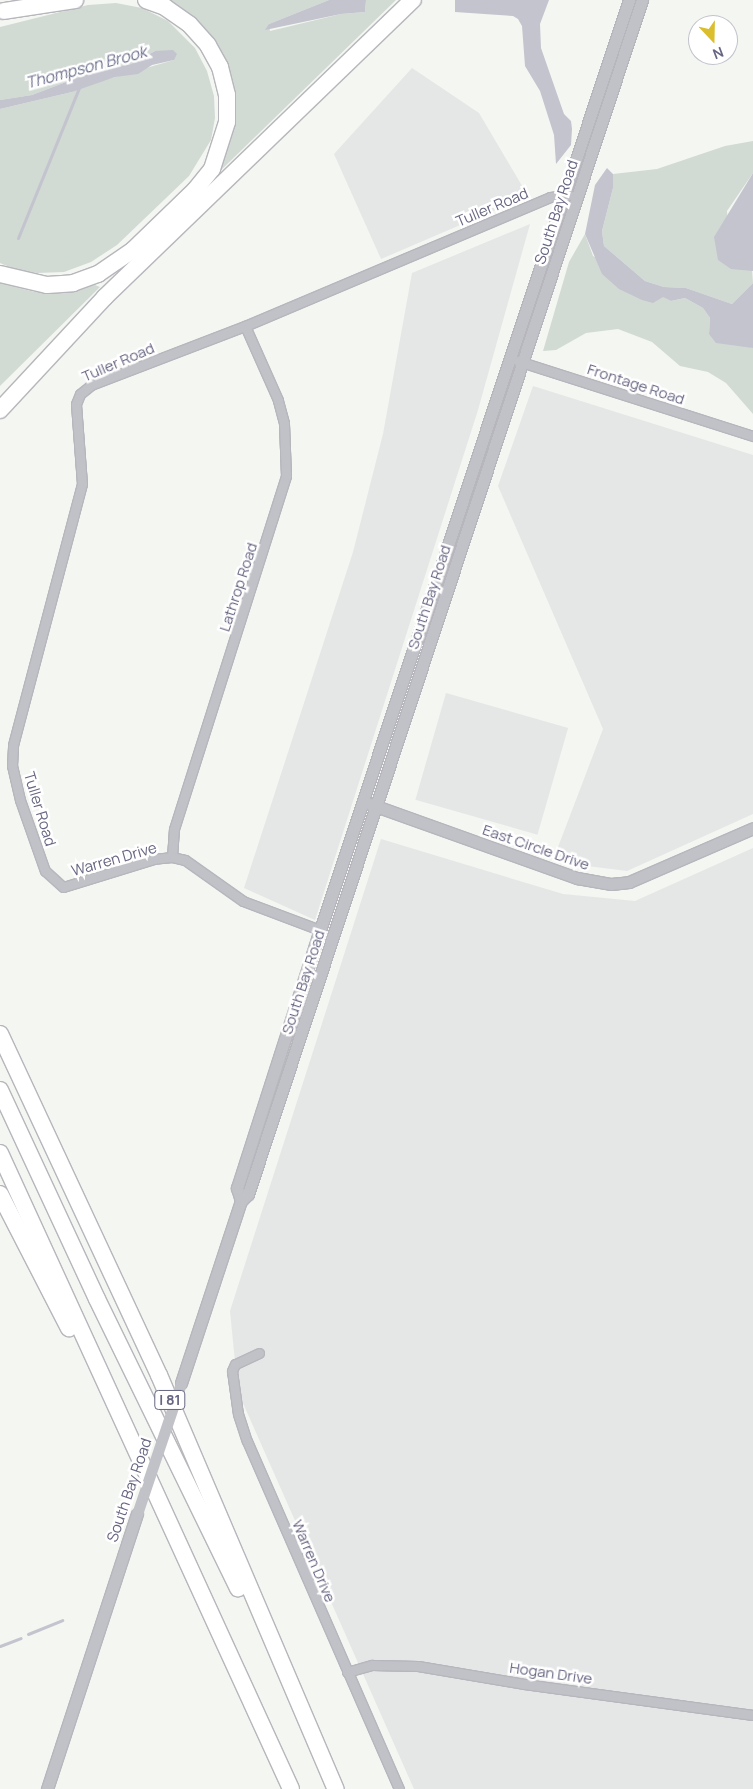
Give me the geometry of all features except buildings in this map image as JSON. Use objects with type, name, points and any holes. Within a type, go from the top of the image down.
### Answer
[{"type":"highway","points":[[2,11],[47,0]]},
{"type":"highway","points":[[2,11],[76,0]]},
{"type":"highway","points":[[0,274],[47,285],[73,282],[98,274],[133,250],[194,190],[212,168],[225,136],[228,115],[227,95],[220,67],[208,44],[190,24],[165,7],[146,0]]},
{"type":"highway","points":[[0,410],[105,297],[413,0]]},
{"type":"highway","name":"I 81","points":[[0,1034],[155,1367],[336,1789]]},
{"type":"highway","points":[[0,1090],[131,1371],[328,1772]]},
{"type":"highway","points":[[0,1153],[291,1789]]},
{"type":"highway","points":[[0,1194],[135,1451]]},
{"type":"street","name":"South Bay Road","points":[[47,1789],[241,1200],[248,1194],[376,806],[517,360],[565,194],[629,0]]},
{"type":"street","name":"South Bay Road","points":[[241,1200],[237,1188],[320,930],[517,360],[577,197],[642,0]]},
{"type":"street","points":[[565,194],[577,197]]},
{"type":"street","name":"Tuller Road","points":[[50,878],[20,800],[12,766],[13,745],[82,484],[76,404],[80,394],[91,385],[245,326],[565,194]]},
{"type":"street","name":"Lathrop Road","points":[[172,857],[174,829],[286,476],[284,424],[278,400],[245,326]]},
{"type":"street","name":"Frontage Road","points":[[517,360],[753,436]]},
{"type":"street","name":"East Circle Drive","points":[[364,802],[577,878],[611,884],[629,882],[753,828]]},
{"type":"street","name":"Warren Drive","points":[[50,878],[63,887],[69,886],[154,859],[172,857],[185,860],[243,901],[320,930]]},
{"type":"street","name":"Warren Drive","points":[[259,1353],[235,1364],[232,1371],[238,1414],[247,1441],[398,1789]]},
{"type":"street","name":"Hogan Drive","points":[[347,1672],[372,1665],[418,1666],[524,1684],[753,1715]]},
{"type":"shaded area","points":[[165,0],[329,0],[269,24],[270,31],[341,14],[365,12],[366,0],[396,0],[217,174],[230,136],[202,27],[181,8]]},
{"type":"shaded area","points":[[329,0],[366,0],[365,12],[341,14],[265,30],[269,24]]},
{"type":"shaded area","points":[[455,0],[549,0],[540,24],[541,48],[564,114],[571,121],[572,129],[571,145],[556,164],[554,135],[540,91],[525,66],[522,26],[518,19],[513,16],[455,12]]},
{"type":"shaded area","points":[[116,3],[142,8],[168,21],[195,48],[207,71],[214,96],[215,118],[211,140],[189,176],[117,245],[91,262],[64,272],[37,273],[16,270],[0,263],[0,109],[72,92],[80,87],[174,60],[155,51],[131,64],[87,74],[32,95],[0,100],[0,27],[88,5]]},
{"type":"shaded area","points":[[173,50],[177,54],[174,60],[152,65],[138,74],[115,77],[72,92],[0,109],[0,100],[32,95],[87,74],[131,64],[155,51]]},
{"type":"shaded area","points":[[412,68],[479,113],[528,196],[381,259],[334,154]]},
{"type":"shaded area","points":[[753,141],[753,173],[727,211],[731,269],[752,269],[753,283],[732,304],[686,288],[664,287],[645,281],[604,246],[602,231],[613,188],[613,174],[657,169],[725,146]]},
{"type":"shaded area","points":[[607,168],[613,174],[613,188],[602,231],[604,246],[645,281],[664,287],[686,288],[732,304],[753,283],[753,348],[716,343],[709,334],[710,318],[703,308],[685,298],[671,301],[663,297],[653,303],[642,300],[619,289],[602,274],[585,234],[595,185]]},
{"type":"shaded area","points":[[753,173],[753,271],[731,269],[718,260],[714,237]]},
{"type":"shaded area","points":[[530,224],[478,410],[315,920],[244,888],[353,552],[383,434],[412,273]]},
{"type":"shaded area","points":[[585,234],[593,256],[671,301],[685,298],[703,308],[710,318],[709,334],[753,348],[753,414],[726,383],[708,372],[680,366],[652,342],[618,329],[586,333],[556,350],[543,351],[569,262]]},
{"type":"shaded area","points":[[0,283],[35,292],[60,292],[95,285],[100,287],[0,386]]},
{"type":"shaded area","points":[[533,386],[753,455],[753,814],[627,871],[571,864],[555,855],[603,729],[498,486]]},
{"type":"shaded area","points":[[446,693],[568,728],[537,835],[415,800]]},
{"type":"shaded area","points":[[381,839],[563,894],[635,901],[753,848],[753,1789],[414,1789],[238,1392],[230,1311]]},
{"type":"waterway","name":"Thompson Brook","points":[[18,238],[80,85]]},
{"type":"waterway","points":[[28,1634],[62,1620]]},
{"type":"waterway","points":[[0,1646],[21,1638]]}]
